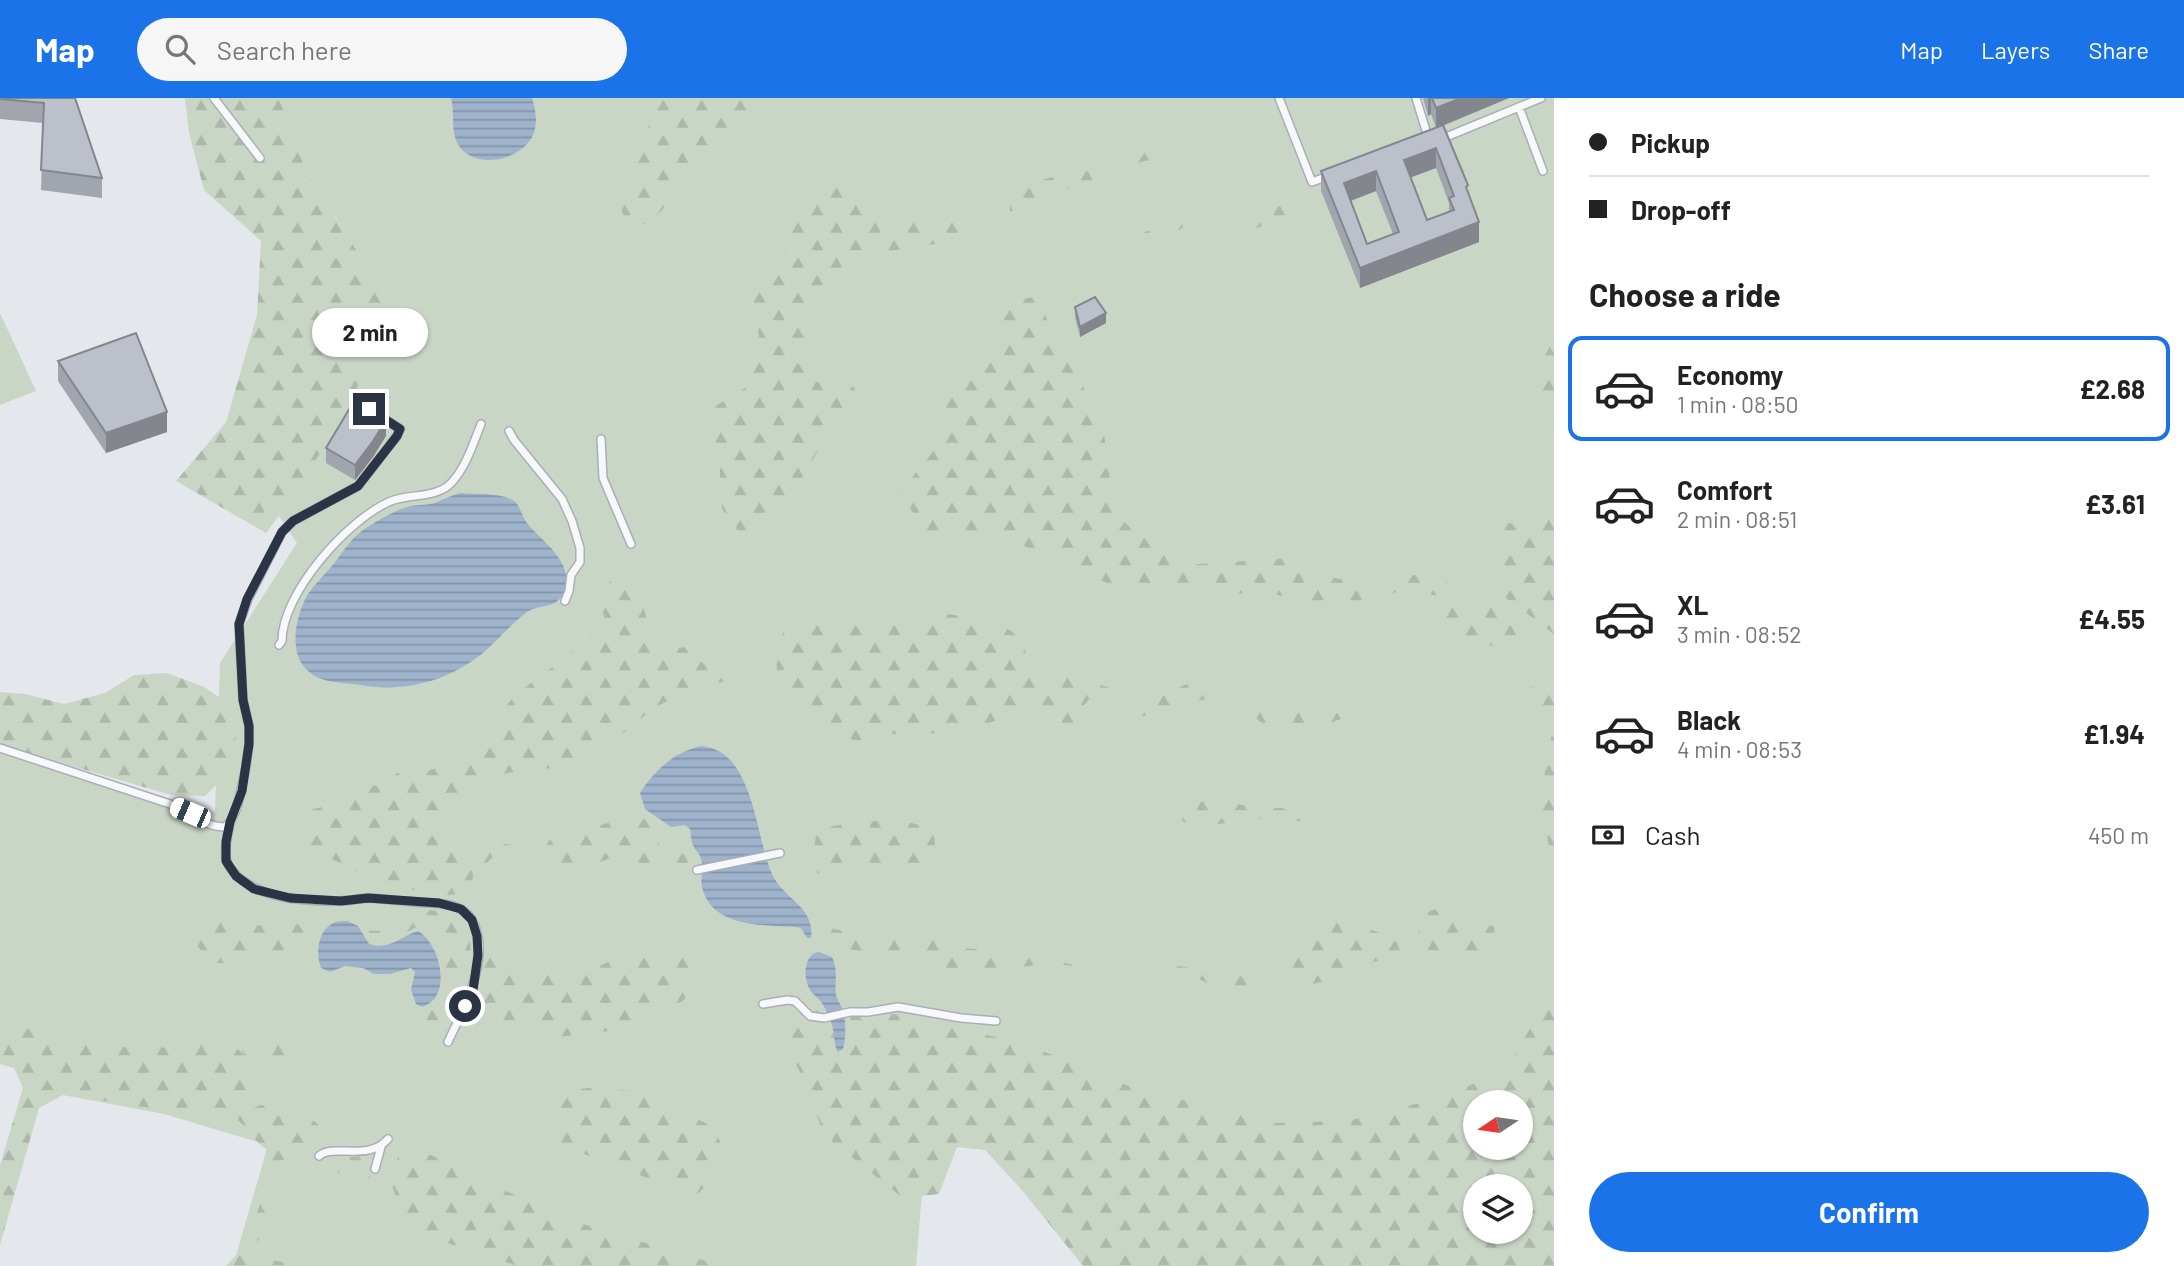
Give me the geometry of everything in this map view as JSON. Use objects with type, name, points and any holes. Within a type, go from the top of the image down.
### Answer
[{"type":"lane","points":[[214,98],[260,158]]},
{"type":"lane","points":[[1279,98],[1312,182],[1335,173]]},
{"type":"lane","points":[[1416,98],[1429,139]]},
{"type":"lane","points":[[1417,141],[1446,136],[1541,98]]},
{"type":"lane","points":[[1519,107],[1543,171]]},
{"type":"lane","points":[[369,409],[400,429],[397,436],[358,486],[293,521],[282,532],[247,599],[239,624],[243,700],[249,726],[249,744],[242,791],[230,822],[226,842],[226,861],[236,876],[254,889],[290,898],[341,901],[368,898],[439,903],[461,909],[472,920],[477,936],[477,964],[473,990],[448,1042]]},
{"type":"lane","points":[[279,645],[282,641],[282,629],[296,595],[321,558],[380,506],[399,498],[439,492],[451,483],[465,462],[481,424]]},
{"type":"lane","points":[[509,431],[567,505],[580,548],[580,562],[571,575],[565,601]]},
{"type":"lane","points":[[601,439],[603,478],[631,544]]},
{"type":"lane","points":[[0,748],[173,805],[215,827],[225,827],[230,822]]},
{"type":"lane","points":[[698,870],[779,853]]},
{"type":"lane","points":[[764,1004],[795,1001],[810,1016],[824,1018],[850,1012],[898,1007],[996,1021]]},
{"type":"lane","points":[[375,1169],[381,1147],[388,1139]]},
{"type":"lane","points":[[319,1156],[324,1152],[344,1153],[381,1147]]},
{"type":"green space","points":[[185,98],[279,98],[305,169],[398,316],[301,486],[266,533],[176,481],[226,422],[257,315],[261,241],[204,190],[189,133]]},
{"type":"green space","points":[[278,98],[1554,98],[1554,1159],[1533,1158],[1533,1090],[1463,1090],[1463,1155],[927,1131],[916,1266],[233,1266],[268,1145],[164,1114],[63,1095],[0,1058],[0,750],[215,812],[220,663],[297,543],[279,516],[398,316],[305,169]]},
{"type":"green space","points":[[650,98],[762,98],[715,142],[675,196],[651,222],[636,226],[627,223],[621,209],[648,133]]},
{"type":"green space","points":[[1150,151],[1158,152],[1154,160],[1144,161],[1081,188],[1050,190],[1010,212],[1010,204],[1030,184],[1052,177],[1089,171]]},
{"type":"green space","points":[[834,168],[851,203],[894,217],[926,219],[959,211],[968,226],[948,242],[891,251],[827,272],[797,362],[815,382],[849,382],[857,392],[848,418],[817,452],[784,510],[748,545],[722,509],[719,456],[704,413],[745,388],[762,355],[753,299],[781,255],[808,200]]},
{"type":"green space","points":[[1300,199],[1306,205],[1305,213],[1276,220],[1244,234],[1230,235],[1229,223]]},
{"type":"green space","points":[[1177,221],[1182,223],[1183,227],[1178,231],[1142,245],[1133,243],[1139,234]]},
{"type":"green space","points":[[1039,296],[1056,346],[1075,366],[1092,410],[1103,426],[1110,480],[1119,518],[1166,556],[1185,565],[1289,558],[1329,577],[1375,585],[1414,575],[1435,574],[1455,587],[1470,604],[1491,606],[1528,619],[1534,631],[1532,640],[1505,647],[1474,644],[1441,630],[1441,596],[1400,591],[1351,605],[1319,603],[1268,593],[1248,594],[1147,585],[1115,587],[1103,581],[1083,579],[1063,561],[1050,554],[980,533],[966,532],[937,538],[926,530],[899,494],[935,449],[948,390],[959,373],[969,367],[981,373],[997,342],[999,327],[1008,309],[1023,299]]},
{"type":"green space","points":[[0,313],[36,391],[0,405]]},
{"type":"green space","points":[[1554,339],[1554,414],[1525,391]]},
{"type":"green space","points":[[1554,508],[1554,634],[1506,598],[1493,567],[1501,523],[1528,524],[1552,513]]},
{"type":"green space","points":[[614,579],[631,587],[638,595],[656,637],[666,651],[684,647],[726,682],[698,684],[655,707],[603,750],[587,753],[559,768],[507,773],[444,799],[438,824],[445,847],[513,845],[510,851],[492,858],[473,875],[471,892],[448,895],[432,890],[403,890],[381,886],[364,879],[351,867],[320,855],[308,841],[310,810],[348,800],[405,769],[419,773],[466,760],[498,730],[503,710],[515,695],[570,654],[605,622],[601,602],[604,586]]},
{"type":"green space","points":[[948,614],[987,621],[1013,633],[1022,643],[1032,671],[1091,681],[1115,690],[1093,695],[1074,716],[1090,727],[1084,731],[1022,711],[978,727],[957,728],[921,736],[909,733],[876,735],[859,741],[820,730],[777,673],[776,649],[785,629],[816,625],[860,625]]},
{"type":"green space","points":[[167,673],[204,687],[229,704],[236,737],[228,773],[205,796],[171,795],[0,745],[0,692],[25,694],[64,704],[105,693],[134,675]]},
{"type":"green space","points":[[1208,679],[1214,684],[1218,695],[1173,705],[1128,720],[1130,710],[1184,685]]},
{"type":"green space","points":[[1532,687],[1554,694],[1554,725],[1529,701]]},
{"type":"green space","points":[[1250,701],[1261,701],[1286,712],[1311,710],[1339,713],[1341,719],[1329,723],[1275,728],[1260,722],[1247,708]]},
{"type":"green space","points":[[1554,725],[1554,878],[1543,811],[1545,767]]},
{"type":"green space","points":[[1199,801],[1219,805],[1282,808],[1318,816],[1318,822],[1257,819],[1197,827],[1184,822],[1176,815],[1183,805]]},
{"type":"green space","points":[[633,816],[658,827],[657,839],[662,852],[685,854],[698,862],[675,868],[631,865],[628,859],[617,856],[600,862],[559,864],[550,857],[547,843],[551,839]]},
{"type":"green space","points":[[865,821],[901,821],[917,824],[934,832],[935,847],[941,861],[934,869],[920,872],[859,869],[818,874],[813,863],[816,833],[828,827]]},
{"type":"green space","points":[[1435,909],[1494,926],[1495,947],[1487,953],[1468,958],[1447,956],[1418,946],[1419,923],[1425,913]]},
{"type":"green space","points":[[430,910],[458,917],[467,928],[470,941],[468,973],[458,1005],[446,1026],[439,1023],[403,1030],[446,999],[441,953],[429,927],[420,925],[395,939],[379,944],[373,941],[368,931],[399,929],[414,915]]},
{"type":"green space","points":[[202,916],[237,923],[273,926],[291,923],[302,926],[309,930],[308,957],[256,955],[232,963],[218,963],[188,937]]},
{"type":"green space","points":[[1329,923],[1356,926],[1383,934],[1398,943],[1400,953],[1322,982],[1301,985],[1293,983],[1285,975],[1285,957],[1289,946],[1304,933]]},
{"type":"green space","points":[[831,928],[852,933],[904,934],[937,940],[949,947],[1016,952],[1087,968],[1051,963],[985,972],[939,972],[909,955],[860,952],[830,943],[823,938]]},
{"type":"green space","points":[[487,951],[499,953],[519,969],[569,978],[623,956],[657,953],[676,954],[689,961],[697,974],[694,991],[680,1003],[658,1008],[644,1027],[558,1037],[526,1024],[482,1017],[475,1008]]},
{"type":"green space","points":[[1163,964],[1219,975],[1246,977],[1264,983],[1244,995],[1228,994],[1194,977],[1149,972]]},
{"type":"green space","points":[[1554,987],[1554,1266],[1083,1266],[1021,1189],[985,1150],[957,1147],[939,1194],[903,1198],[824,1135],[803,1078],[781,1036],[802,1007],[854,1005],[1023,1043],[1126,1085],[1271,1123],[1348,1121],[1431,1100],[1505,1072]]},
{"type":"green space","points":[[0,1019],[42,1033],[107,1045],[151,1048],[225,1043],[237,1048],[244,1055],[241,1045],[243,1041],[251,1038],[262,1044],[277,1041],[305,1051],[309,1056],[305,1061],[248,1058],[255,1065],[248,1101],[224,1119],[63,1095],[39,1108],[0,1245],[0,1165],[23,1088],[14,1068],[0,1064]]},
{"type":"green space","points":[[587,1088],[647,1091],[714,1128],[728,1159],[699,1193],[658,1182],[563,1146],[552,1119],[564,1091]]},
{"type":"green space","points":[[260,1105],[273,1106],[284,1113],[297,1111],[306,1114],[324,1130],[306,1160],[286,1160],[275,1164],[270,1179],[272,1220],[252,1247],[247,1266],[226,1266],[250,1232],[260,1204],[270,1152],[238,1120],[240,1114]]},
{"type":"green space","points":[[399,1154],[431,1155],[501,1189],[586,1225],[722,1266],[518,1266],[435,1239],[399,1205],[390,1181]]},
{"type":"green space","points":[[370,1155],[370,1187],[367,1190],[361,1189],[338,1173],[337,1162],[342,1158]]},
{"type":"green space","points":[[256,1257],[283,1262],[289,1266],[253,1266]]},
{"type":"water","points":[[451,98],[532,98],[536,117],[533,135],[519,151],[509,156],[487,160],[476,158],[456,141]]},
{"type":"water","points":[[461,493],[502,496],[516,503],[527,523],[562,563],[566,583],[560,599],[527,612],[484,652],[456,671],[426,682],[410,686],[377,687],[331,681],[311,674],[300,661],[297,652],[297,622],[308,594],[350,542],[363,530],[398,510],[434,503]]},
{"type":"water","points":[[701,746],[719,751],[733,763],[743,779],[773,876],[804,911],[811,927],[811,938],[807,938],[801,928],[740,922],[716,910],[707,900],[702,887],[702,862],[692,843],[690,829],[685,825],[671,827],[645,809],[640,793],[652,777],[674,757]]},
{"type":"water","points":[[347,921],[358,926],[369,944],[376,946],[389,944],[418,931],[426,938],[438,958],[440,971],[438,993],[432,1002],[422,1007],[416,1004],[411,990],[415,972],[411,968],[390,974],[374,974],[363,968],[345,966],[330,972],[321,968],[318,948],[322,935],[330,925]]},
{"type":"water","points":[[819,952],[832,957],[835,967],[836,995],[843,1010],[845,1024],[843,1049],[838,1052],[828,1015],[822,1003],[810,990],[806,978],[806,966],[810,957]]},
{"type":"building","points":[[0,98],[75,98],[102,178],[41,170],[44,103]]},
{"type":"building","points":[[1432,98],[1461,98],[1436,108]]},
{"type":"building","points":[[1443,125],[1468,185],[1466,187],[1479,222],[1360,268],[1321,171]],"holes":[[[1436,148],[1454,196],[1449,198],[1454,210],[1427,220],[1404,160]],[[1376,171],[1399,232],[1367,244],[1344,183]]]},
{"type":"building","points":[[1095,297],[1106,313],[1080,327],[1075,307]]},
{"type":"building","points":[[136,333],[167,412],[106,433],[58,361]]},
{"type":"building","points":[[354,401],[386,420],[355,465],[326,448]]},
{"type":"route","points":[[369,409],[400,429],[397,436],[358,486],[293,521],[282,532],[247,599],[239,624],[243,700],[249,726],[249,744],[242,791],[230,822],[226,842],[226,861],[236,876],[254,889],[290,898],[341,901],[368,898],[439,903],[461,909],[472,920],[477,936],[478,955],[473,990],[465,1006]]}]
